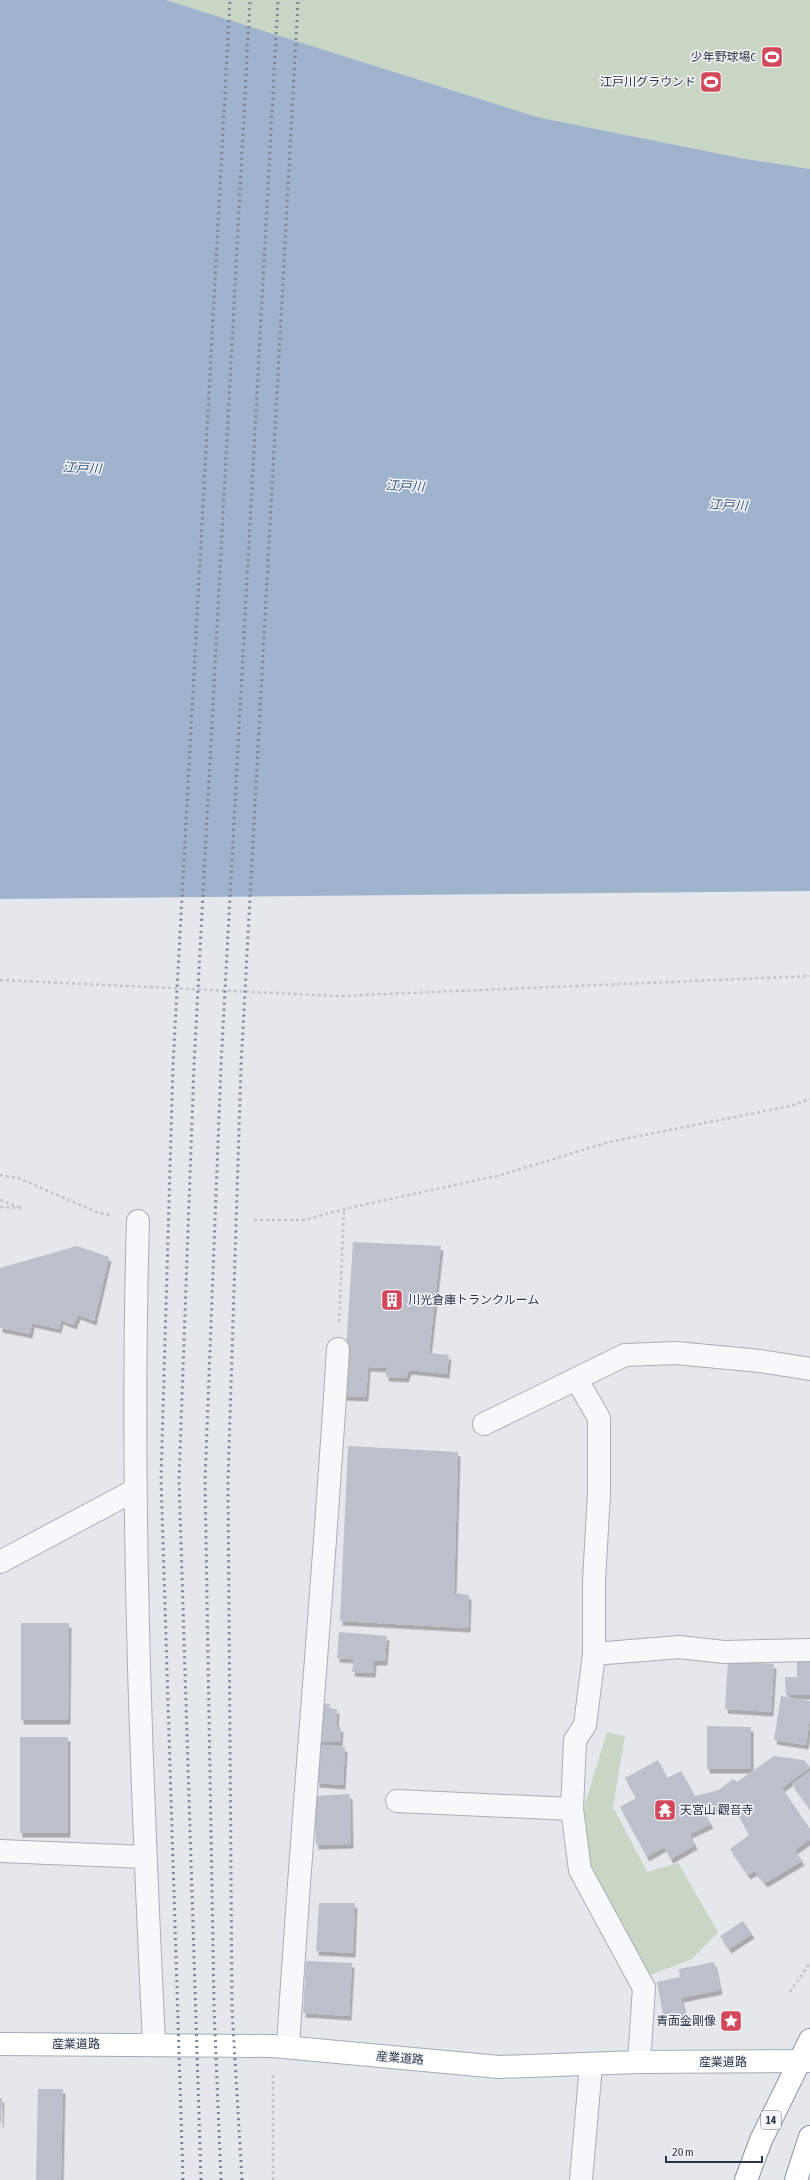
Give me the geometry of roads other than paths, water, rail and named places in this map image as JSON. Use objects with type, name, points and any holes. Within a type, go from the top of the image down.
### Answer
[{"type":"main road","name":"14","points":[[746,2180],[762,2140],[805,2061],[810,2040]]},
{"type":"main road","name":"産業道路","points":[[0,2044],[154,2044],[280,2047],[499,2067],[591,2065],[639,2062],[805,2061]]},
{"type":"main road","points":[[796,2180],[810,2137]]},
{"type":"street","points":[[138,1221],[135,1490],[145,1856],[154,2044]]},
{"type":"street","points":[[280,2047],[298,1868],[330,1478],[338,1349]]},
{"type":"street","points":[[484,1424],[577,1380],[625,1355],[676,1353],[760,1361],[810,1369]]},
{"type":"street","points":[[577,1380],[599,1418],[599,1494],[594,1580],[594,1654],[585,1725],[575,1740],[572,1809],[580,1870],[644,1988],[639,2062]]},
{"type":"street","points":[[0,1562],[135,1490]]},
{"type":"street","points":[[594,1654],[679,1647],[724,1652],[810,1650]]},
{"type":"street","points":[[397,1801],[572,1809]]},
{"type":"street","points":[[0,1851],[145,1856]]},
{"type":"street","points":[[581,2180],[591,2065]]},
{"type":"water","name":"江戸川","points":[[0,0],[166,0],[537,117],[740,158],[810,169],[810,891],[0,899]]},
{"type":"railway","points":[[183,2180],[161,1479],[173,1065],[230,0]]},
{"type":"railway","points":[[201,2180],[179,1480],[194,1065],[250,0]]},
{"type":"railway","points":[[221,2180],[214,2007],[205,1480],[221,1065],[278,0]]},
{"type":"railway","points":[[242,2180],[232,2008],[228,1481],[241,1066],[298,0]]},
{"type":"place","name":"少年野球場C","points":[[772,57]]},
{"type":"place","name":"江戸川グラウンド","points":[[711,82]]},
{"type":"place","name":"川光倉庫トランクルーム","points":[[392,1300]]},
{"type":"place","name":"天宮山 觀音寺","points":[[665,1810]]},
{"type":"place","name":"青面金剛像","points":[[731,2021]]}]
